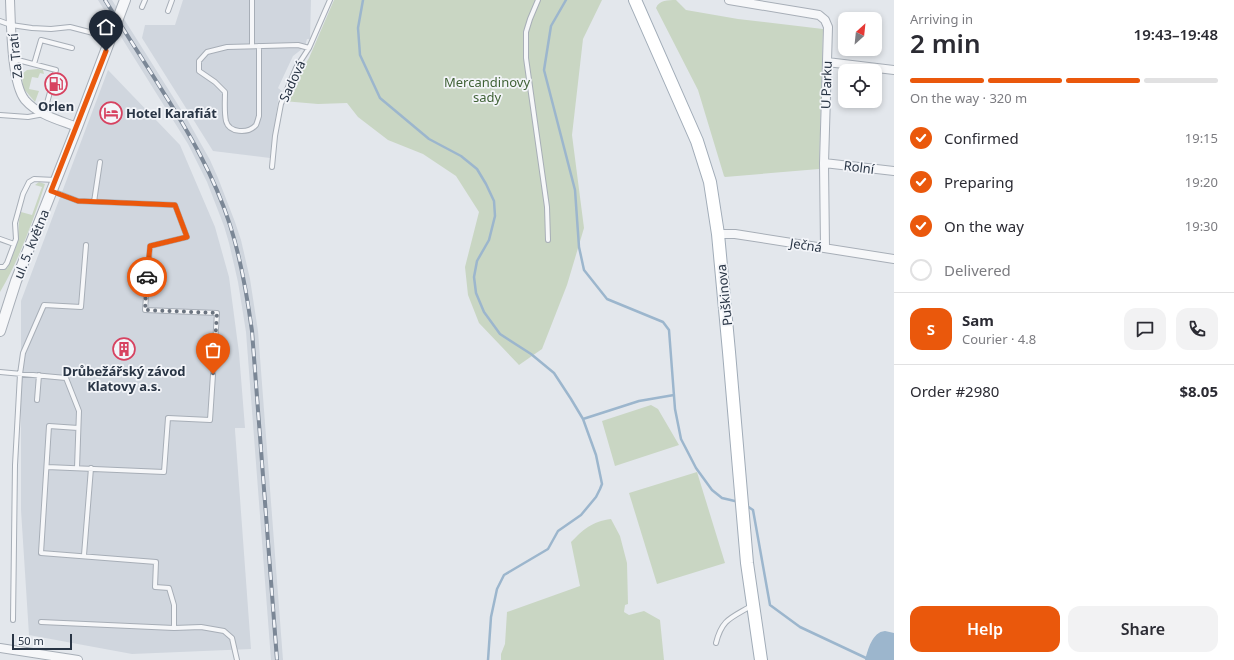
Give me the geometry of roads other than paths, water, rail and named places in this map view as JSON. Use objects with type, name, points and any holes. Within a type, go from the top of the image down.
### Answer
[{"type":"main road","name":"Puškinova","points":[[635,0],[697,141],[710,182],[718,234],[747,563],[761,660]]},
{"type":"street","name":"Za Tratí","points":[[10,0],[14,60],[20,91],[26,100],[44,114],[77,127]]},
{"type":"street","name":"ul. 5. května","points":[[0,331],[10,297],[125,0]]},
{"type":"street","name":"U Parku","points":[[730,0],[819,15],[825,20],[828,27],[824,163],[825,248]]},
{"type":"street","points":[[827,62],[894,70]]},
{"type":"street","name":"Rolní","points":[[824,163],[894,171]]},
{"type":"street","name":"Ječná","points":[[718,234],[735,234],[894,259]]},
{"type":"street","points":[[0,648],[78,660]]},
{"type":"lane","points":[[142,7],[145,0]]},
{"type":"lane","points":[[168,11],[172,0]]},
{"type":"lane","points":[[252,0],[252,46]]},
{"type":"lane","name":"Sadová","points":[[272,166],[275,136],[281,104],[296,68],[309,48],[330,0]]},
{"type":"lane","points":[[538,0],[526,32],[526,58],[547,207],[548,240]]},
{"type":"lane","points":[[0,21],[12,25],[45,29],[70,27],[97,34]]},
{"type":"lane","points":[[34,64],[41,40],[54,46],[72,48]]},
{"type":"lane","points":[[259,46],[259,116],[256,125],[250,129],[240,132],[231,129],[226,122],[225,92],[215,82],[200,71],[199,61],[207,52],[227,47],[252,46],[298,45],[309,48]]},
{"type":"lane","points":[[0,115],[28,117],[44,114],[56,70],[14,60]]},
{"type":"lane","points":[[48,68],[50,62]]},
{"type":"lane","points":[[94,202],[100,162]]},
{"type":"lane","points":[[0,267],[4,267],[7,263],[16,239],[15,223],[23,194],[29,182],[34,179],[56,180]]},
{"type":"lane","points":[[47,466],[164,472],[168,418],[210,420],[217,313],[145,310],[150,246],[187,237],[175,205],[78,201],[51,191]]},
{"type":"lane","points":[[0,239],[14,244]]},
{"type":"lane","points":[[13,620],[15,465],[20,374],[23,353],[44,305],[81,307],[86,245]]},
{"type":"lane","points":[[0,372],[66,378],[79,411],[77,468]]},
{"type":"lane","points":[[37,400],[39,375]]},
{"type":"lane","points":[[78,428],[49,426],[41,553],[84,555],[156,562],[155,587],[170,588],[174,605],[174,628]]},
{"type":"lane","points":[[84,555],[91,468]]},
{"type":"lane","points":[[716,643],[719,631],[726,621],[753,605]]},
{"type":"lane","points":[[40,622],[174,628],[201,627],[224,630],[232,638],[236,660]]},
{"type":"water","points":[[885,631],[894,633],[894,660],[865,660],[871,642],[877,635]]},
{"type":"waterway","points":[[363,0],[358,28],[360,55],[380,98],[429,139],[461,156],[477,169],[494,201],[495,216],[489,240],[477,261],[474,277],[476,293],[484,312],[500,334],[531,354],[554,373],[583,419],[596,455],[602,484],[596,497],[581,515],[558,531],[548,549],[504,575],[497,589],[491,617],[488,660]]},
{"type":"waterway","points":[[566,0],[551,26],[544,70],[575,190],[579,247],[584,270],[607,299],[663,322],[669,330],[675,409],[681,439],[696,468],[712,490],[722,498],[739,502]]},
{"type":"waterway","points":[[583,419],[639,401],[674,395]]},
{"type":"waterway","points":[[747,506],[753,510],[770,605],[800,627],[866,658]]},
{"type":"railway","points":[[105,0],[200,154],[224,207],[237,251],[246,291],[252,331],[277,660]]},
{"type":"place","name":"Orlen","points":[[56,84]]},
{"type":"place","name":"Hotel Karafiát","points":[[111,113]]},
{"type":"place","name":"Drůbežářský závod Klatovy a.s.","points":[[124,349]]},
{"type":"park label","name":"Mercandinovy sady","points":[[487,90]]}]
